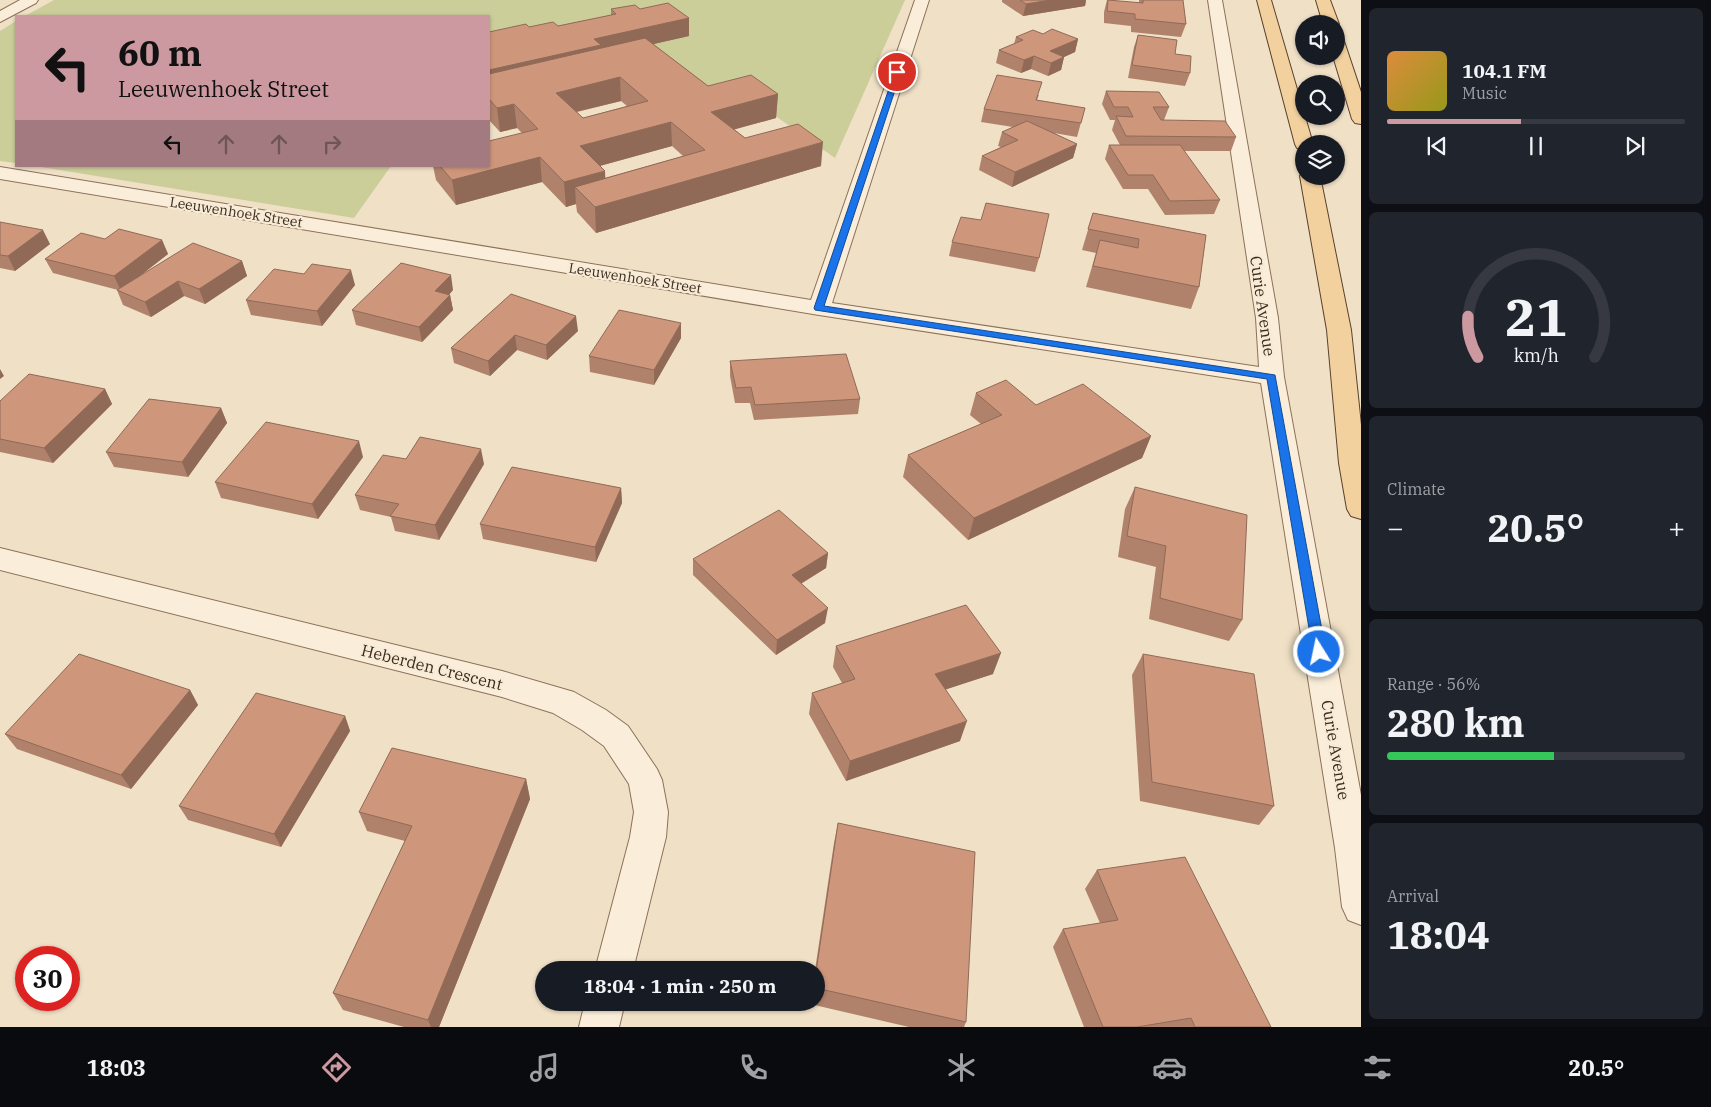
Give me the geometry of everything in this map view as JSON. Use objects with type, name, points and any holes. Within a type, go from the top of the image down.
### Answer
[{"type":"main road","points":[[1264,0],[1302,135]]},
{"type":"main road","points":[[1323,0],[1328,15]]},
{"type":"main road","points":[[1344,65],[1361,119]]},
{"type":"main road","points":[[1312,185],[1339,330],[1352,463],[1361,509]]},
{"type":"street","points":[[0,17],[31,0]]},
{"type":"street","points":[[819,308],[922,0]]},
{"type":"street","name":"Curie Avenue","points":[[1215,0],[1267,318],[1272,377],[1353,848],[1361,907]]},
{"type":"street","name":"Leeuwenhoek Street","points":[[0,173],[819,308],[1272,377]]},
{"type":"street","name":"Heberden Crescent","points":[[0,559],[502,684],[563,702],[594,720],[616,736],[645,780],[651,812],[648,837],[616,961]]},
{"type":"street","points":[[599,1027],[603,1011]]},
{"type":"green space","points":[[54,0],[905,0],[835,158],[750,98],[490,43],[490,15],[27,15]]},
{"type":"green space","points":[[15,22],[15,163],[0,161],[0,31]]},
{"type":"green space","points":[[41,167],[390,167],[354,218]]},
{"type":"building","points":[[1020,0],[1050,0],[1026,4]]},
{"type":"building","points":[[1108,0],[1143,3],[1143,0],[1183,0],[1186,24],[1135,19],[1135,14],[1107,11]]},
{"type":"building","points":[[668,3],[689,18],[594,39],[601,45],[490,70],[490,32],[526,24],[529,27],[553,22],[558,26],[616,14],[611,9],[635,5],[640,9]]},
{"type":"building","points":[[1052,29],[1078,39],[1050,51],[1064,57],[1051,63],[1034,56],[1024,60],[999,50],[1023,40],[1016,37],[1033,30],[1043,34]]},
{"type":"building","points":[[1138,35],[1177,40],[1175,54],[1191,56],[1190,73],[1132,65]]},
{"type":"building","points":[[645,38],[708,86],[751,75],[778,94],[711,112],[745,138],[798,124],[823,142],[595,207],[575,187],[705,150],[671,122],[580,146],[605,171],[564,182],[540,157],[452,180],[441,167],[490,167],[490,141],[538,129],[514,104],[497,108],[490,100],[490,74]],"holes":[[[620,77],[648,101],[583,118],[556,93]]]},
{"type":"building","points":[[997,75],[1042,82],[1036,100],[1085,108],[1081,123],[984,109]]},
{"type":"building","points":[[1106,91],[1159,92],[1169,107],[1153,107],[1161,120],[1225,121],[1236,137],[1126,136],[1116,116],[1133,117],[1128,107],[1114,107]]},
{"type":"building","points":[[1027,121],[1077,144],[1015,172],[982,156],[1018,140],[1002,132]]},
{"type":"building","points":[[1109,145],[1180,145],[1220,200],[1170,201],[1153,175],[1128,175]]},
{"type":"building","points":[[986,203],[1049,214],[1039,258],[952,242],[961,217],[981,220]]},
{"type":"building","points":[[1093,213],[1206,235],[1199,287],[1093,266],[1100,240],[1138,248],[1139,239],[1088,229]]},
{"type":"building","points":[[0,222],[43,230],[8,256],[0,255]]},
{"type":"building","points":[[119,229],[162,240],[114,276],[45,259],[81,233],[105,239]]},
{"type":"building","points":[[193,243],[242,261],[199,289],[178,281],[145,302],[117,290]]},
{"type":"building","points":[[401,263],[451,275],[435,291],[450,295],[419,327],[352,310]]},
{"type":"building","points":[[312,264],[351,270],[317,311],[246,300],[274,269],[304,274]]},
{"type":"building","points":[[511,294],[576,316],[546,345],[515,335],[488,361],[451,348]]},
{"type":"building","points":[[619,310],[681,323],[654,370],[589,356]]},
{"type":"building","points":[[846,354],[860,399],[755,405],[751,387],[736,388],[730,361]]},
{"type":"building","points":[[29,374],[105,389],[44,448],[0,439],[0,401]]},
{"type":"building","points":[[1006,380],[1036,405],[1083,384],[1151,436],[974,518],[908,455],[1002,415],[976,393]]},
{"type":"building","points":[[149,399],[221,408],[182,462],[106,452]]},
{"type":"building","points":[[266,422],[359,441],[312,504],[215,482]]},
{"type":"building","points":[[420,437],[481,449],[435,525],[390,516],[399,504],[355,495],[383,455],[406,459]]},
{"type":"building","points":[[512,467],[621,488],[595,547],[480,524]]},
{"type":"building","points":[[1135,487],[1247,515],[1242,620],[1160,598],[1166,546],[1127,536]]},
{"type":"building","points":[[779,510],[828,553],[792,575],[828,608],[777,640],[693,559]]},
{"type":"building","points":[[966,605],[1001,653],[935,674],[967,721],[850,761],[812,693],[855,679],[836,646]]},
{"type":"building","points":[[79,654],[190,690],[121,775],[5,734]]},
{"type":"building","points":[[1143,654],[1254,674],[1274,806],[1152,782]]},
{"type":"building","points":[[256,693],[345,716],[274,834],[179,806]]},
{"type":"building","points":[[392,748],[526,779],[428,1020],[333,993],[412,826],[359,812]]},
{"type":"building","points":[[838,823],[975,852],[966,1022],[825,990],[825,961],[818,961]]},
{"type":"building","points":[[1185,857],[1271,1027],[1195,1027],[1191,1018],[1137,1027],[1103,1027],[1063,929],[1118,920],[1097,870]]},
{"type":"route","points":[[897,72],[819,308],[1272,377],[1319,652]]}]
